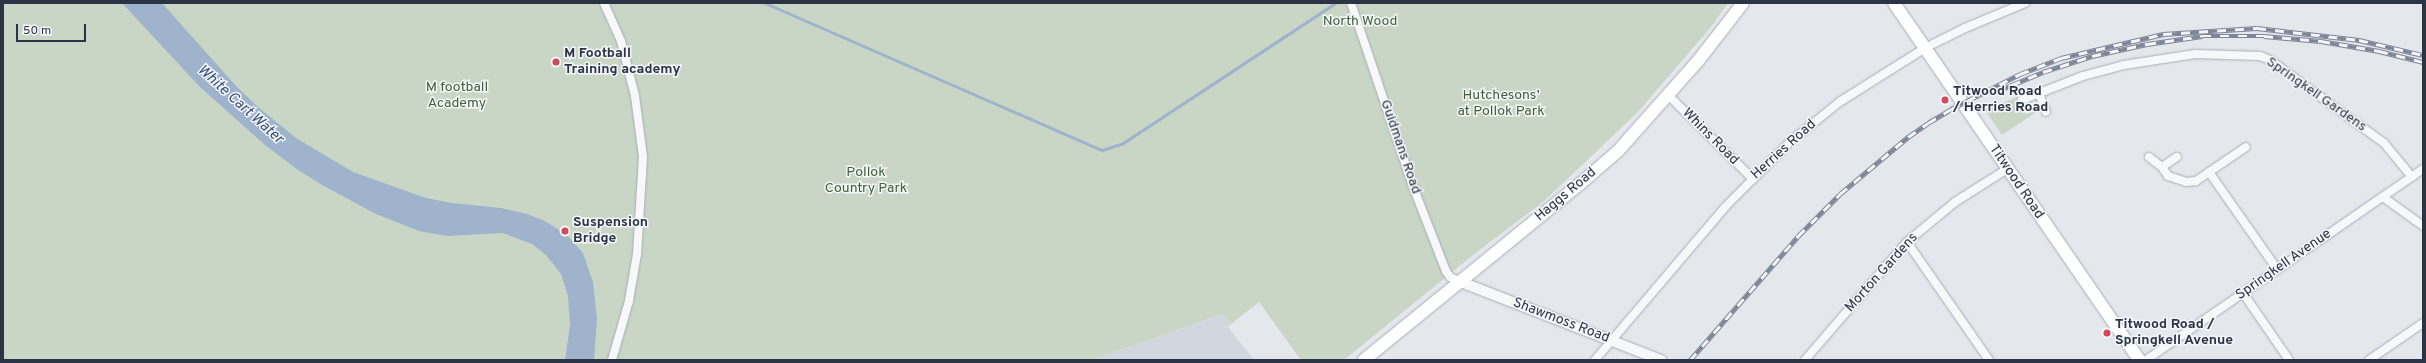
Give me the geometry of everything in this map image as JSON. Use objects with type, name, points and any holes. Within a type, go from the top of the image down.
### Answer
[{"type":"main road","name":"Haggs Road","points":[[1364,360],[1597,169],[1627,141],[1669,96],[1743,3]]},
{"type":"main road","name":"Titwood Road","points":[[1894,3],[2139,360]]},
{"type":"street","points":[[604,3],[621,42],[635,96],[643,151],[641,221],[637,254],[629,301],[612,360]]},
{"type":"street","name":"Guidmans Road","points":[[1352,3],[1414,189],[1446,271],[1450,277],[1461,282]]},
{"type":"street","name":"Herries Road","points":[[1595,360],[1752,178],[1791,141],[1840,101],[1925,48],[1972,25],[2025,3]]},
{"type":"street","name":"Springkell Gardens","points":[[2022,100],[2102,70],[2171,57],[2215,53],[2260,56],[2270,60],[2384,143],[2412,178]]},
{"type":"street","points":[[2039,93],[2046,112]]},
{"type":"street","name":"Whins Road","points":[[1669,96],[1752,178]]},
{"type":"street","points":[[2149,156],[2162,167],[2168,176],[2176,181],[2186,182],[2196,181],[2246,147]]},
{"type":"street","points":[[2162,167],[2177,157]]},
{"type":"street","name":"Morton Gardens","points":[[1805,360],[1907,242],[1956,202],[2007,169]]},
{"type":"street","name":"Springkell Avenue","points":[[2146,360],[2423,169]]},
{"type":"street","points":[[2209,172],[2277,270]]},
{"type":"street","points":[[2383,197],[2423,226]]},
{"type":"street","points":[[1907,242],[1989,360]]},
{"type":"street","name":"Shawmoss Road","points":[[1461,282],[1661,360]]},
{"type":"street","points":[[2243,293],[2288,360]]},
{"type":"street","points":[[2369,360],[2423,323]]},
{"type":"shaded area","points":[[1224,314],[1231,324],[1228,327],[1254,360],[1092,360]]},
{"type":"green space","name":"Pollok Country Park","points":[[3,3],[1728,3],[1711,27],[1637,113],[1543,202],[1478,251],[1344,360],[1301,360],[1259,302],[1231,324],[1223,314],[1092,360],[3,360]]},
{"type":"green space","points":[[2017,97],[2026,114],[2039,110],[2002,135],[1985,110]]},
{"type":"water","name":"White Cart Water","points":[[122,3],[162,3],[237,87],[258,107],[296,138],[353,172],[426,198],[452,203],[501,208],[527,214],[545,221],[567,235],[583,253],[593,282],[597,318],[594,360],[565,360],[570,325],[568,296],[561,274],[546,255],[532,244],[503,233],[447,236],[419,231],[376,214],[322,185],[298,170],[265,145],[199,86]]},
{"type":"waterway","points":[[765,3],[1102,150],[1123,143],[1335,3]]},
{"type":"railway","points":[[1690,360],[1798,236],[1840,194],[1908,137],[1928,123],[1951,109],[2020,74],[2061,58],[2163,34],[2257,28],[2359,40],[2423,55]]},
{"type":"railway","points":[[1995,92],[2043,72],[2092,56],[2147,44],[2202,36],[2264,36],[2321,41],[2379,51],[2423,62]]},
{"type":"place","name":"M Football Training academy","points":[[556,62]]},
{"type":"place","name":"Titwood Road / Herries Road","points":[[1945,100]]},
{"type":"place","name":"Suspension Bridge","points":[[565,231]]},
{"type":"place","name":"Titwood Road / Springkell Avenue","points":[[2107,333]]},
{"type":"park label","name":"North Wood","points":[[1360,22]]},
{"type":"park label","name":"M football Academy","points":[[457,96]]},
{"type":"park label","name":"Hutchesons’ at Pollok Park","points":[[1501,104]]}]
